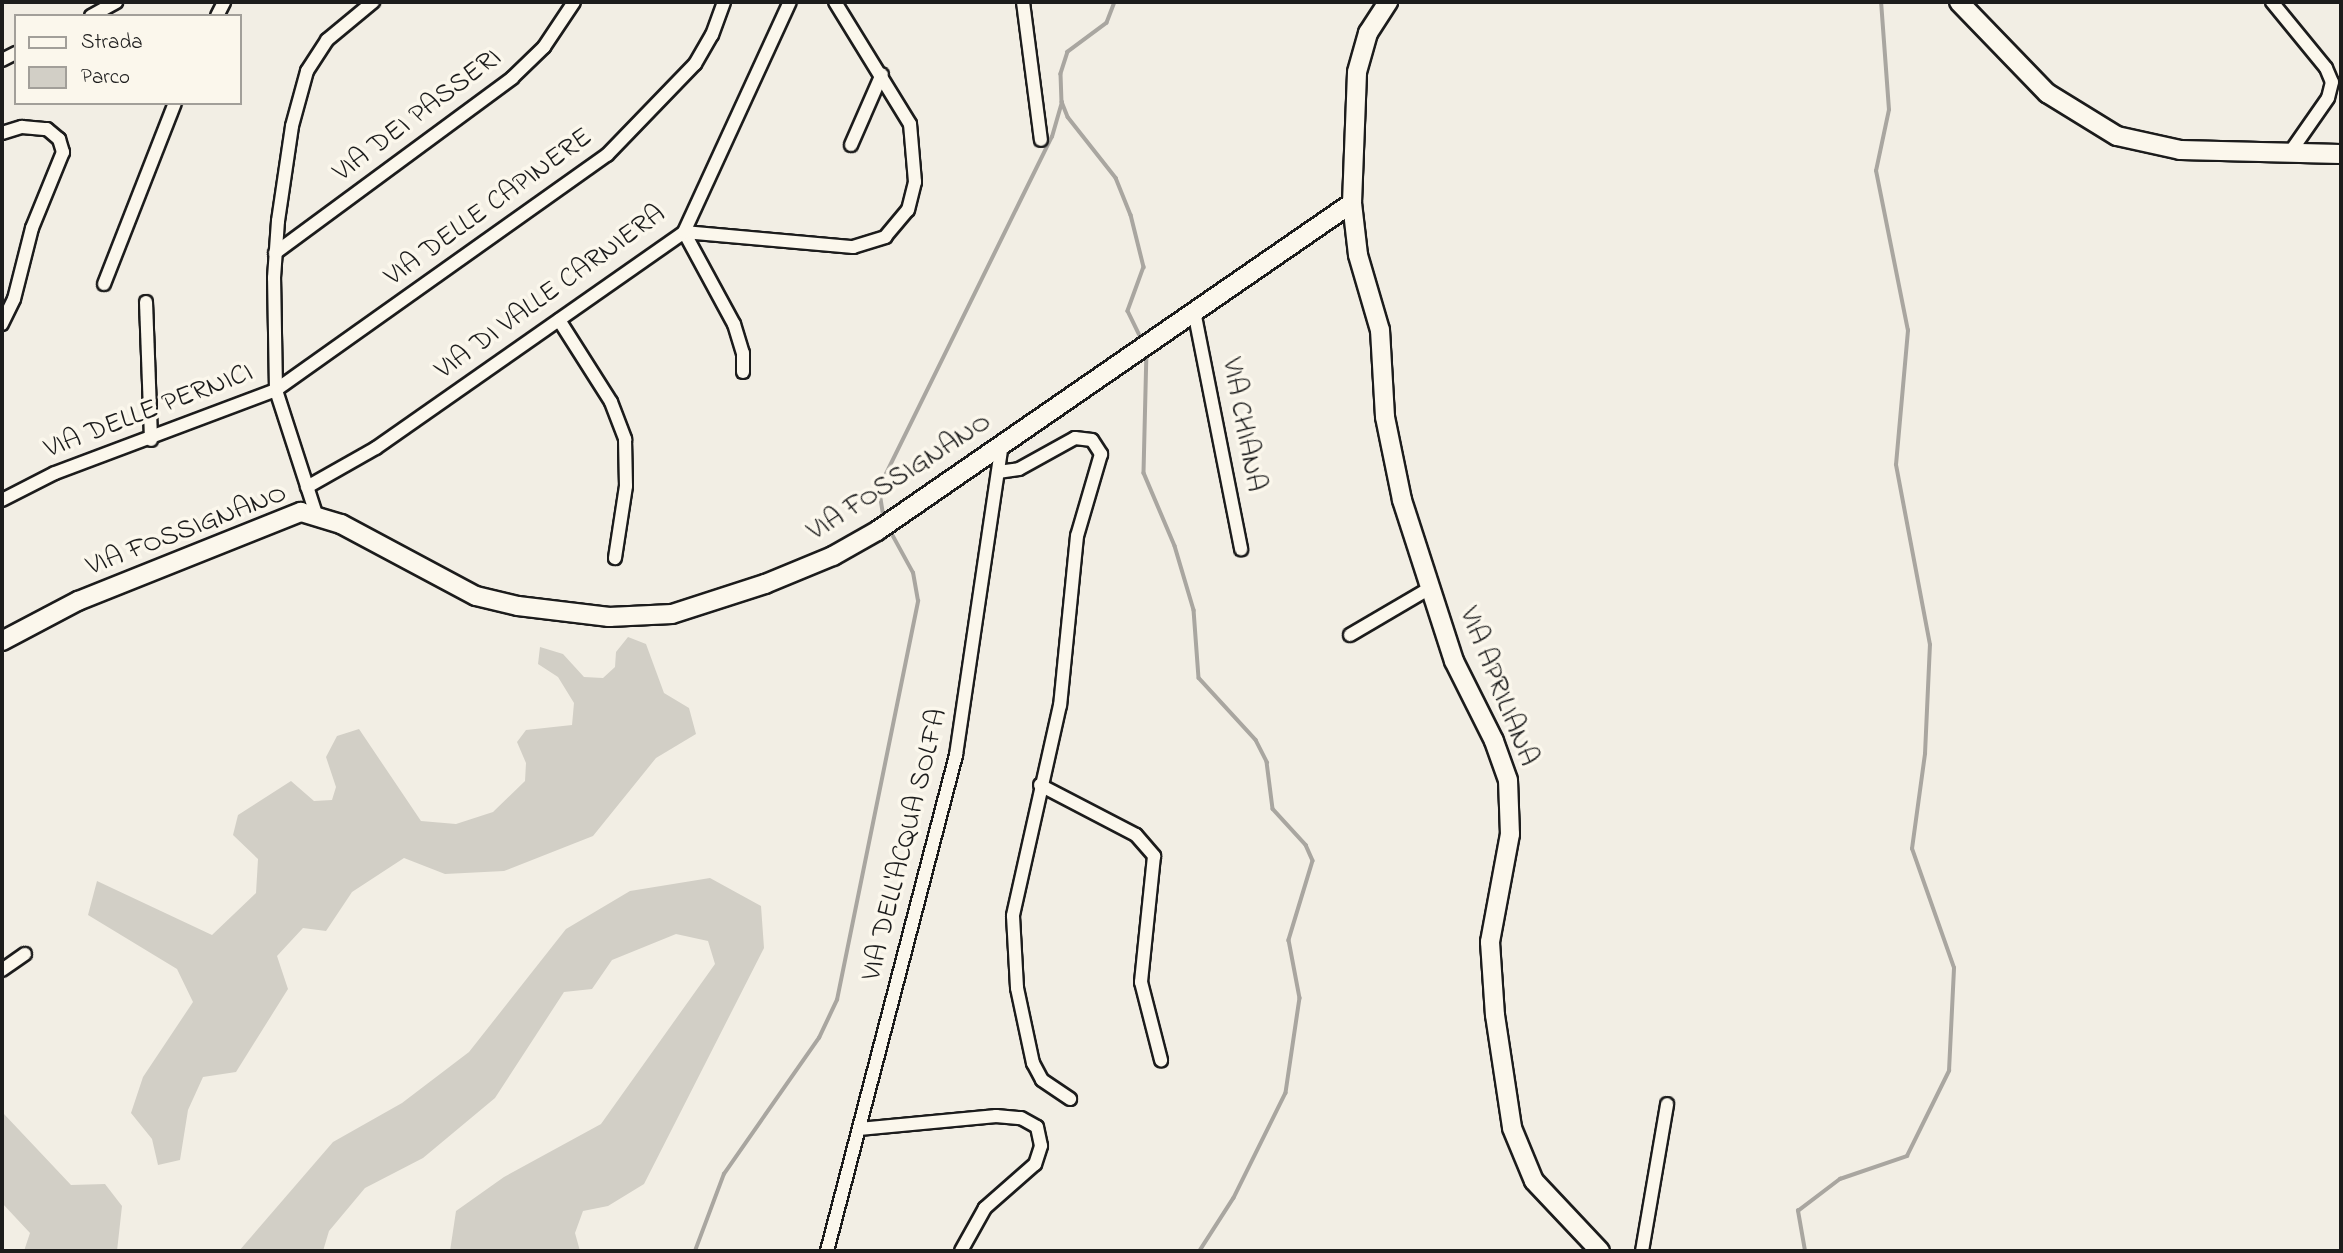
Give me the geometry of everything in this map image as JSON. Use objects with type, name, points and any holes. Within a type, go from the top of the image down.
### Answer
[{"type":"street","points":[[95,14],[116,2]]},
{"type":"street","points":[[316,514],[276,390],[275,253],[292,126],[305,75],[327,40],[373,2]]},
{"type":"street","name":"VIA DEI PASSERI","points":[[275,253],[512,78],[544,47],[574,2]]},
{"type":"street","name":"VIA DELLE CAPINERE","points":[[276,390],[607,155],[698,61],[724,2]]},
{"type":"street","name":"VIA DI VALLE CARNIERA","points":[[307,486],[376,448],[684,232],[790,2]]},
{"type":"street","points":[[684,232],[842,247],[863,245],[891,232],[910,208],[915,177],[910,124],[882,74],[835,2]]},
{"type":"street","points":[[1023,2],[1041,140]]},
{"type":"street","points":[[1353,203],[1358,65],[1372,24],[1388,2]]},
{"type":"street","points":[[1959,2],[2047,93],[2108,132],[2180,150],[2341,154]]},
{"type":"street","points":[[2272,2],[2326,68],[2332,82],[2328,97],[2289,153]]},
{"type":"street","points":[[851,145],[882,74]]},
{"type":"street","points":[[104,284],[174,105]]},
{"type":"street","points":[[2,133],[22,127],[47,129],[57,136],[63,152],[32,228],[13,299],[2,324]]},
{"type":"street","name":"VIA FOSSIGNANO","points":[[2,641],[85,598],[292,514],[316,514],[433,577],[483,598],[525,608],[636,619],[678,612],[765,584],[833,556],[877,531],[1353,203]]},
{"type":"street","name":"VIA APRILIANA","points":[[1353,203],[1357,255],[1380,330],[1391,454],[1454,661],[1494,741],[1509,787],[1510,834],[1490,942],[1496,1029],[1512,1128],[1534,1181],[1600,1251]]},
{"type":"street","points":[[684,232],[734,324],[743,353],[743,372]]},
{"type":"street","points":[[146,302],[151,440]]},
{"type":"street","name":"VIA CHIANA","points":[[1194,311],[1241,549]]},
{"type":"street","points":[[559,320],[611,402],[623,433],[627,480],[615,558]]},
{"type":"street","name":"VIA DELLE PERNICI","points":[[2,500],[69,468],[151,440],[276,390]]},
{"type":"street","points":[[998,472],[1015,470],[1075,438],[1092,440],[1100,450],[1101,466],[1077,531],[1063,686],[1015,897],[1015,974],[1035,1069],[1046,1084],[1070,1098]]},
{"type":"street","name":"VIA DELL'ACQUA SOLFA","points":[[827,1251],[957,755],[1002,444]]},
{"type":"street","points":[[1350,635],[1430,588]]},
{"type":"street","points":[[1040,785],[1136,835],[1154,856],[1141,982],[1161,1060]]},
{"type":"street","points":[[2,970],[25,954]]},
{"type":"street","points":[[1642,1251],[1667,1104]]},
{"type":"street","points":[[859,1129],[996,1116],[1021,1118],[1037,1126],[1041,1146],[1035,1164],[985,1208],[961,1251]]},
{"type":"green space","points":[[628,637],[646,644],[664,693],[689,708],[696,734],[656,758],[593,836],[504,871],[445,874],[404,858],[352,892],[326,931],[303,928],[277,956],[288,989],[236,1072],[203,1077],[188,1110],[180,1160],[158,1165],[152,1139],[131,1113],[143,1077],[193,1002],[177,969],[88,915],[97,881],[212,935],[256,893],[258,859],[233,835],[238,815],[291,781],[314,801],[332,800],[336,787],[326,757],[337,736],[359,729],[421,821],[456,824],[493,812],[525,781],[526,763],[517,742],[526,730],[572,725],[574,703],[558,677],[538,664],[540,647],[563,654],[584,677],[603,678],[615,667],[616,652]]},
{"type":"green space","points":[[710,878],[761,906],[764,948],[644,1184],[608,1206],[583,1211],[575,1233],[580,1251],[450,1251],[456,1211],[504,1177],[601,1124],[715,964],[708,941],[676,934],[612,960],[592,989],[564,992],[495,1098],[423,1158],[365,1188],[329,1231],[323,1251],[239,1251],[333,1142],[402,1103],[469,1052],[566,929],[630,891]]},
{"type":"green space","points":[[4,1114],[71,1185],[105,1184],[122,1206],[117,1251],[24,1251],[30,1233],[2,1203]]},
{"type":"waterway","points":[[1115,2],[1107,23],[1068,52],[1061,74],[1062,102],[1068,117],[1116,178],[1131,215],[1144,267],[1128,311],[1142,340]]},
{"type":"waterway","points":[[1805,1251],[1798,1211],[1840,1179],[1907,1156],[1949,1071],[1954,968],[1912,849],[1925,754],[1930,645],[1896,465],[1908,331],[1876,171],[1889,110],[1881,2]]},
{"type":"waterway","points":[[884,521],[879,488],[1052,137],[1062,102]]},
{"type":"waterway","points":[[1147,350],[1144,473],[1175,546],[1194,610],[1199,678],[1256,740],[1267,762],[1273,809],[1306,845],[1313,861],[1289,940],[1300,998],[1286,1093],[1234,1198],[1200,1251]]},
{"type":"waterway","points":[[695,1251],[724,1174],[819,1038],[837,1000],[918,601],[913,573],[890,531]]}]
